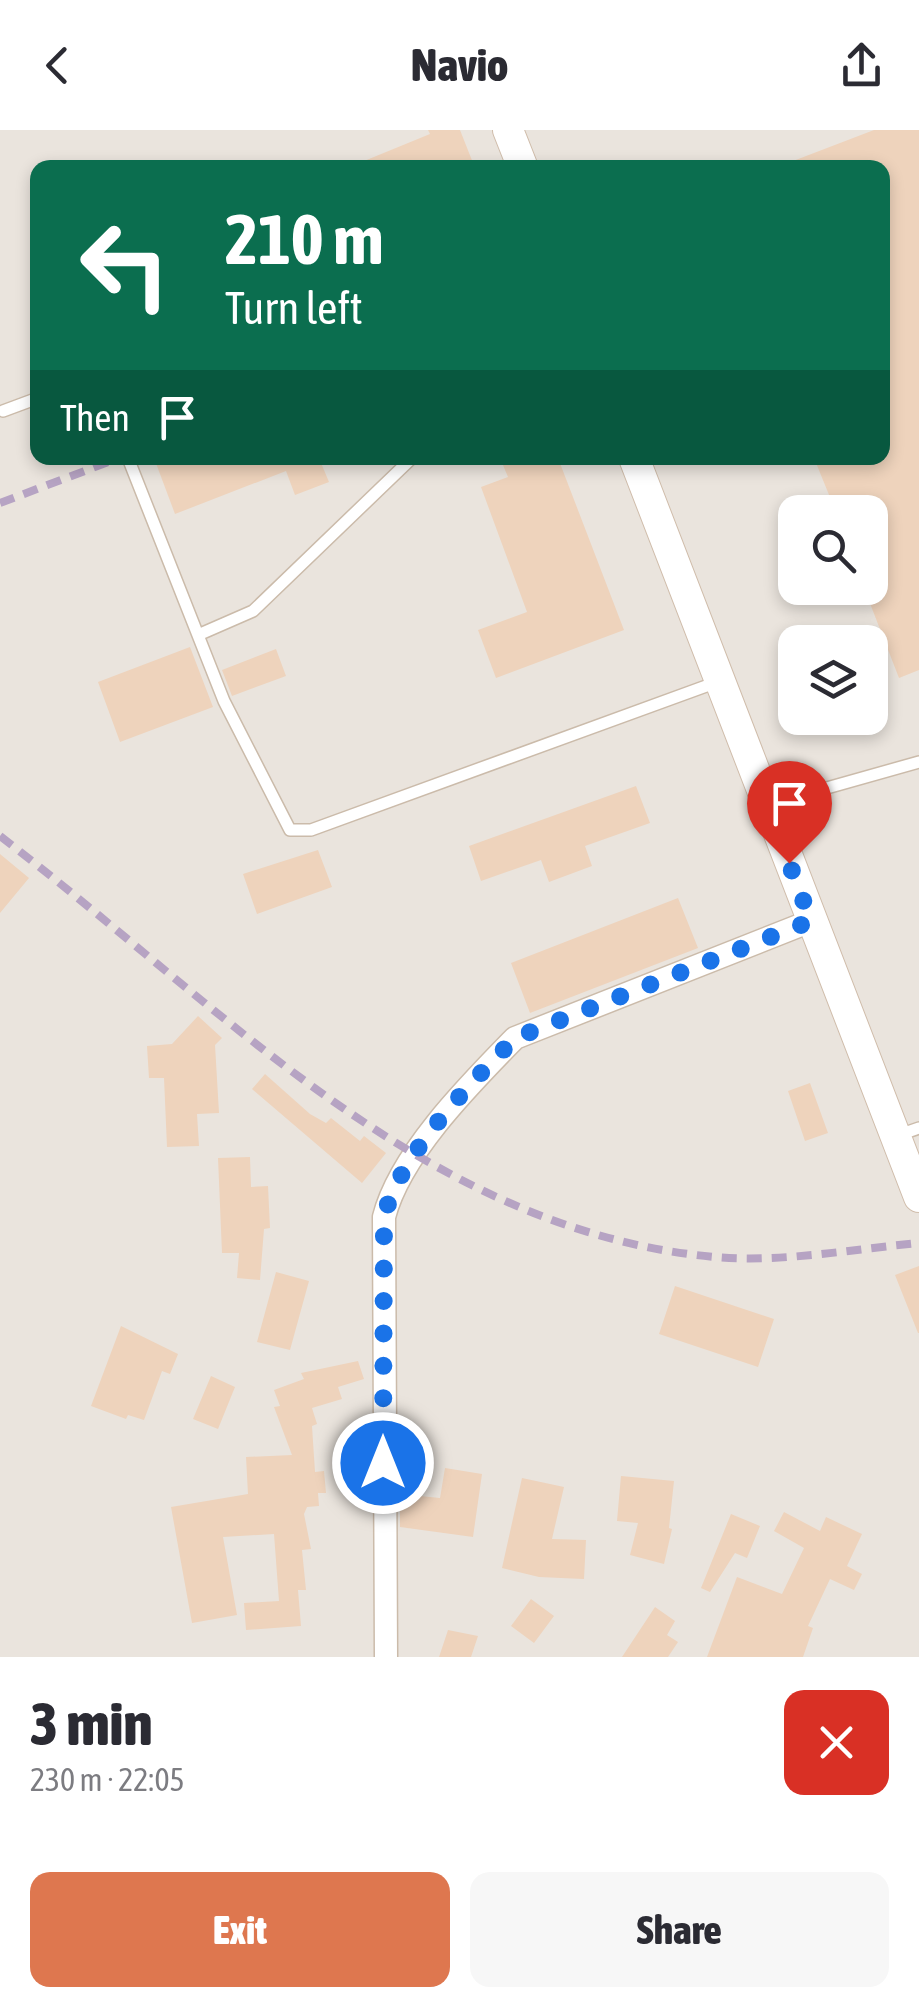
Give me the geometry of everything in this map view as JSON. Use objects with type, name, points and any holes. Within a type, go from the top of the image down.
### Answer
[{"type":"street","points":[[508,130],[520,160]]},
{"type":"street","points":[[637,465],[811,921],[908,1132],[919,1197]]},
{"type":"street","points":[[386,1657],[384,1236],[391,1189],[480,1074],[515,1038],[811,921]]},
{"type":"lane","points":[[3,410],[30,401]]},
{"type":"lane","points":[[131,465],[224,701],[290,830],[311,830],[720,681]]},
{"type":"lane","points":[[198,634],[253,611],[405,465]]},
{"type":"lane","points":[[766,805],[919,762]]},
{"type":"shaded area","points":[[0,130],[919,130],[919,1657],[0,1657]]},
{"type":"building","points":[[428,130],[460,130],[472,160],[367,160],[430,134]]},
{"type":"building","points":[[874,130],[919,130],[919,670],[899,678],[888,650],[888,625],[878,625],[871,605],[888,605],[888,495],[829,495],[817,465],[890,465],[890,160],[796,160]]},
{"type":"building","points":[[157,465],[322,465],[329,482],[295,495],[286,471],[175,514]]},
{"type":"building","points":[[503,465],[561,465],[624,630],[496,678],[478,630],[527,612],[481,487],[508,477]]},
{"type":"building","points":[[190,647],[213,707],[120,742],[98,682]]},
{"type":"building","points":[[276,649],[286,676],[232,696],[222,670]]},
{"type":"building","points":[[636,786],[650,823],[585,846],[592,866],[549,882],[541,860],[481,881],[469,846]]},
{"type":"building","points":[[318,850],[332,887],[257,914],[243,874]]},
{"type":"building","points":[[0,854],[29,878],[0,913]]},
{"type":"building","points":[[678,898],[698,948],[530,1013],[511,963]]},
{"type":"building","points":[[198,1016],[222,1038],[215,1045],[219,1113],[197,1114],[199,1146],[167,1147],[164,1078],[149,1078],[147,1046],[172,1044]]},
{"type":"building","points":[[265,1074],[310,1114],[326,1123],[331,1118],[360,1141],[364,1136],[386,1153],[362,1183],[252,1089]]},
{"type":"building","points":[[810,1083],[828,1133],[805,1141],[788,1091]]},
{"type":"building","points":[[250,1157],[251,1187],[268,1186],[270,1228],[264,1229],[260,1280],[237,1278],[239,1253],[222,1253],[218,1158]]},
{"type":"building","points":[[919,1266],[919,1333],[918,1333],[895,1275]]},
{"type":"building","points":[[276,1272],[309,1281],[290,1350],[257,1342]]},
{"type":"building","points":[[675,1286],[774,1319],[758,1367],[659,1334]]},
{"type":"building","points":[[121,1326],[178,1354],[170,1374],[162,1371],[144,1420],[128,1415],[126,1419],[91,1406]]},
{"type":"building","points":[[358,1361],[364,1379],[338,1387],[342,1399],[312,1408],[317,1424],[312,1426],[315,1472],[324,1471],[326,1493],[318,1493],[319,1506],[307,1507],[304,1514],[311,1549],[302,1550],[306,1590],[298,1590],[301,1626],[246,1630],[244,1603],[279,1601],[274,1534],[223,1537],[237,1615],[192,1623],[171,1507],[248,1494],[246,1457],[292,1455],[274,1407],[280,1406],[274,1390],[304,1379],[301,1373]]},
{"type":"building","points":[[211,1376],[235,1387],[218,1429],[193,1419]]},
{"type":"building","points":[[445,1468],[482,1474],[473,1537],[400,1527],[400,1494],[440,1498]]},
{"type":"building","points":[[621,1476],[674,1481],[669,1528],[672,1529],[664,1564],[630,1555],[638,1523],[617,1521]]},
{"type":"building","points":[[522,1478],[564,1487],[552,1539],[586,1540],[584,1579],[539,1577],[502,1568]]},
{"type":"building","points":[[784,1512],[820,1531],[826,1517],[862,1534],[847,1566],[862,1574],[854,1590],[830,1579],[808,1626],[813,1628],[803,1657],[707,1657],[737,1577],[782,1594],[804,1548],[774,1531]]},
{"type":"building","points":[[731,1514],[760,1526],[747,1558],[735,1553],[710,1592],[701,1588]]},
{"type":"building","points":[[531,1599],[554,1616],[534,1643],[511,1626]]},
{"type":"building","points":[[655,1607],[675,1621],[667,1635],[678,1642],[668,1657],[622,1657]]},
{"type":"building","points":[[448,1630],[478,1636],[471,1657],[439,1657]]},
{"type":"railway","points":[[0,503],[100,465]]},
{"type":"railway","points":[[0,836],[246,1036],[330,1099],[419,1156],[512,1204],[610,1238],[715,1257],[791,1257],[919,1243]]},
{"type":"route","points":[[383,1463],[384,1217],[391,1189],[480,1074],[515,1038],[811,921],[789,863]]}]
